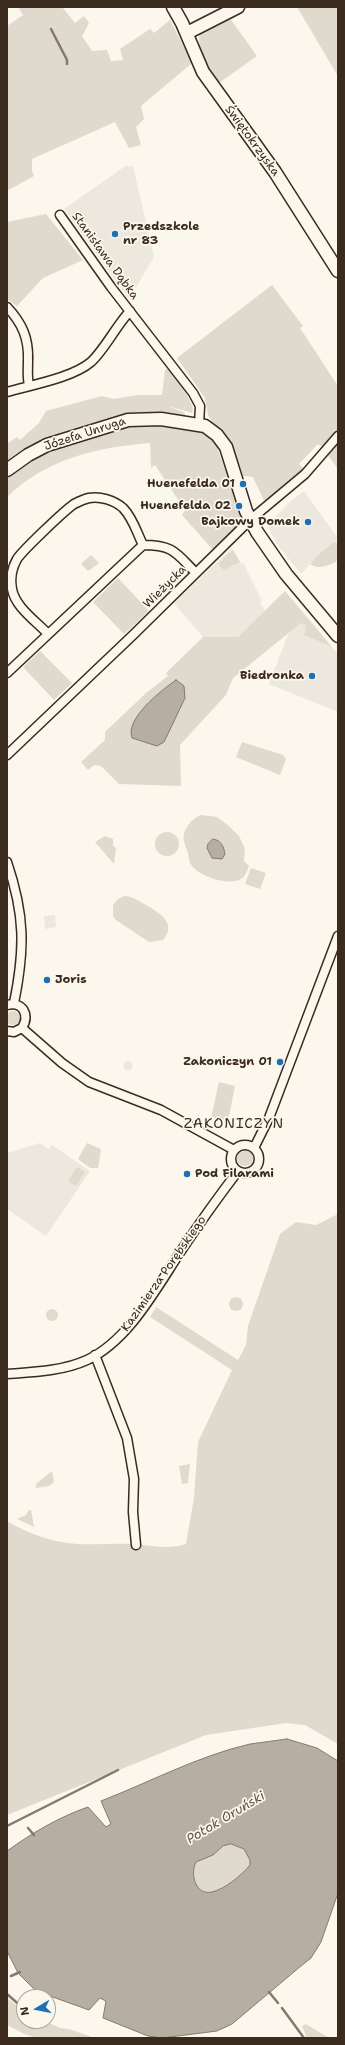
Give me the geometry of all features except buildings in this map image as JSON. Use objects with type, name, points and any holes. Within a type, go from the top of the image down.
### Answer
[{"type":"street","name":"Świętokrzyska","points":[[173,7],[187,33],[203,72],[278,178],[338,271]]},
{"type":"street","points":[[187,33],[238,7]]},
{"type":"street","name":"Stanisława Dąbka","points":[[60,215],[130,311],[194,393],[200,406],[200,425]]},
{"type":"street","points":[[7,307],[23,327],[28,340],[27,378],[29,385]]},
{"type":"street","name":"Stanisława Dąbka","points":[[7,392],[74,372],[90,362],[130,311]]},
{"type":"street","name":"Józefa Unruga","points":[[7,470],[28,455],[47,445],[116,422],[149,418],[200,425],[215,433],[226,447],[250,520]]},
{"type":"street","name":"Wieżycka","points":[[7,755],[133,635],[250,520],[305,474],[338,436]]},
{"type":"street","points":[[48,634],[16,599],[12,590],[12,577],[15,565],[21,554],[74,504],[87,499],[98,498],[109,500],[122,507],[131,518],[144,545]]},
{"type":"street","points":[[250,520],[286,574],[338,636]]},
{"type":"street","points":[[7,672],[144,545],[161,545],[172,549],[196,574]]},
{"type":"street","points":[[7,862],[18,900],[22,922],[22,952],[10,1004],[25,1010],[27,1016],[22,1028],[14,1032],[7,1031]]},
{"type":"street","points":[[254,1148],[269,1118],[338,936]]},
{"type":"street","points":[[22,1028],[62,1063],[89,1082],[161,1110],[234,1150]]},
{"type":"street","points":[[241,1145],[254,1148],[259,1157],[255,1168],[249,1172],[238,1171],[232,1164],[232,1154],[234,1150],[241,1145]]},
{"type":"street","name":"Kazimierza Porębskiego","points":[[7,1374],[58,1368],[79,1363],[95,1355],[118,1338],[134,1319],[238,1171]]},
{"type":"street","points":[[95,1355],[127,1438],[134,1479],[133,1512],[136,1545]]},
{"type":"shaded area","points":[[18,7],[62,7],[75,23],[84,16],[89,23],[82,36],[92,51],[107,50],[111,61],[123,60],[120,49],[150,29],[154,33],[170,20],[192,63],[141,106],[144,119],[136,127],[141,145],[129,148],[115,122],[32,159],[32,171],[34,176],[7,191],[7,26],[23,15]]},
{"type":"shaded area","points":[[297,7],[338,7],[338,76]]},
{"type":"shaded area","points":[[229,17],[257,56],[219,83],[204,59],[199,45],[199,38],[203,30]]},
{"type":"shaded area","name":"Przedszkole nr 83","points":[[127,165],[128,167],[133,166],[154,257],[129,299],[64,209]]},
{"type":"shaded area","points":[[46,214],[83,260],[43,278],[17,306],[7,299],[7,222]]},
{"type":"shaded area","points":[[272,285],[303,326],[300,328],[338,386],[338,429],[323,448],[318,444],[299,464],[304,469],[283,489],[264,501],[253,477],[243,476],[230,440],[225,433],[213,423],[208,415],[205,398],[177,358]]},
{"type":"shaded area","points":[[168,368],[188,397],[193,409],[192,413],[168,406],[185,413],[184,418],[150,413],[126,415],[7,465],[7,444],[17,437],[20,440],[39,423],[46,411],[102,396],[114,399],[137,395],[162,395],[165,370]]},
{"type":"shaded area","points":[[150,424],[201,432],[208,435],[216,444],[243,521],[213,550],[182,515],[185,510],[155,465],[151,468],[150,443],[111,448],[74,457],[38,473],[7,497],[7,478],[29,462],[52,449],[128,425]]},
{"type":"shaded area","points":[[338,444],[338,469],[328,455]]},
{"type":"shaded area","name":"Bajkowy Domek","points":[[304,491],[338,538],[322,551],[301,574],[279,547],[268,528],[275,517],[291,501]]},
{"type":"shaded area","points":[[335,541],[338,546],[338,557],[336,562],[320,567],[310,564],[322,551]]},
{"type":"shaded area","points":[[232,548],[241,564],[243,563],[262,601],[260,602],[265,611],[238,637],[203,637],[174,603]]},
{"type":"shaded area","points":[[233,550],[240,562],[224,570],[218,564]]},
{"type":"shaded area","points":[[91,555],[99,563],[88,571],[81,564]]},
{"type":"shaded area","points":[[118,578],[149,611],[124,634],[93,602]]},
{"type":"shaded area","points":[[285,591],[332,647],[304,635],[306,625],[301,623],[233,678],[226,695],[180,745],[181,786],[119,784],[101,766],[94,765],[88,770],[81,762],[105,740],[105,732],[146,693],[168,676],[166,673],[203,637],[238,637]]},
{"type":"shaded area","points":[[301,623],[307,625],[304,635],[332,647],[338,654],[338,712],[269,684],[289,632]]},
{"type":"shaded area","points":[[40,651],[72,683],[54,700],[23,667]]},
{"type":"shaded area","points":[[242,742],[283,755],[286,759],[280,775],[236,757]]},
{"type":"shaded area","points":[[201,815],[217,817],[239,836],[245,849],[244,861],[249,866],[243,878],[236,881],[223,881],[209,877],[197,871],[190,862],[184,841],[184,833],[188,825]]},
{"type":"shaded area","points":[[167,832],[176,835],[179,844],[176,853],[167,856],[158,853],[155,844],[158,835]]},
{"type":"shaded area","points":[[105,836],[113,839],[113,846],[116,848],[114,864],[95,842]]},
{"type":"shaded area","points":[[251,868],[266,873],[260,889],[245,884]]},
{"type":"shaded area","points":[[124,896],[130,897],[153,909],[166,920],[168,929],[163,940],[149,942],[116,920],[113,916],[113,905],[118,899]]},
{"type":"shaded area","points":[[55,915],[56,927],[45,929],[44,916]]},
{"type":"shaded area","points":[[10,1011],[16,1011],[20,1015],[20,1021],[16,1025],[10,1025],[6,1021],[6,1015]]},
{"type":"shaded area","points":[[128,1061],[133,1066],[128,1071],[123,1066]]},
{"type":"shaded area","points":[[219,1082],[235,1086],[228,1121],[211,1118]]},
{"type":"shaded area","points":[[40,1143],[48,1149],[52,1145],[90,1171],[46,1236],[7,1209],[7,1153]]},
{"type":"shaded area","points":[[87,1143],[101,1149],[98,1168],[90,1168],[78,1159]]},
{"type":"shaded area","points":[[245,1150],[252,1155],[253,1158],[248,1165],[245,1166],[238,1161],[237,1158],[242,1151]]},
{"type":"shaded area","points":[[77,1167],[85,1172],[76,1186],[68,1181]]},
{"type":"shaded area","points":[[338,1214],[338,1744],[305,1725],[286,1723],[206,1735],[7,1815],[7,1521],[24,1530],[60,1542],[166,1547],[186,1544],[194,1498],[198,1442],[232,1370],[150,1317],[156,1307],[238,1360],[246,1345],[248,1326],[280,1234],[296,1222],[316,1225]]},
{"type":"shaded area","points":[[236,1297],[241,1299],[243,1304],[241,1309],[236,1311],[231,1309],[229,1304],[231,1299]]},
{"type":"shaded area","points":[[52,1309],[56,1311],[58,1315],[56,1319],[52,1321],[48,1319],[46,1315],[48,1311]]},
{"type":"shaded area","points":[[190,1464],[188,1483],[182,1484],[179,1466]]},
{"type":"shaded area","points":[[52,1471],[54,1482],[49,1486],[36,1488],[36,1484]]},
{"type":"shaded area","points":[[29,1510],[31,1510],[34,1527],[17,1519],[26,1515]]},
{"type":"shaded area","points":[[231,1844],[244,1849],[250,1860],[250,1865],[228,1885],[212,1892],[201,1891],[195,1883],[194,1867],[196,1862],[213,1855],[223,1846]]},
{"type":"shaded area","points":[[7,1998],[16,2005],[16,2029],[56,2029],[56,2026],[95,2038],[36,2038],[7,2025]]},
{"type":"shaded area","points":[[306,2024],[329,2038],[307,2038],[302,2026]]},
{"type":"water","points":[[176,680],[184,686],[185,698],[164,742],[157,746],[132,738],[131,730],[139,713],[154,697]]},
{"type":"water","points":[[213,839],[220,842],[223,846],[225,854],[222,859],[212,858],[207,848],[208,844]]},
{"type":"water","points":[[287,1739],[317,1748],[338,1761],[338,1893],[321,1942],[311,1958],[232,2024],[217,2031],[162,2038],[148,2036],[103,2018],[106,2001],[100,1998],[89,2010],[56,1998],[56,1989],[34,1989],[18,1973],[7,1951],[7,1851],[46,1826],[88,1807],[106,1827],[111,1824],[101,1801],[193,1762],[250,1744]],"holes":[[[231,1844],[244,1849],[250,1860],[250,1865],[243,1873],[222,1888],[212,1892],[206,1892],[201,1891],[195,1883],[194,1867],[196,1862],[213,1855],[223,1846]]]},
{"type":"waterway","points":[[51,29],[67,60],[67,64]]},
{"type":"waterway","points":[[7,1826],[118,1770]]},
{"type":"waterway","points":[[28,1828],[34,1835]]},
{"type":"waterway","name":"Potok Oruński","points":[[11,1976],[20,1972]]},
{"type":"waterway","points":[[269,1992],[278,2003]]},
{"type":"waterway","points":[[7,1994],[16,2002]]},
{"type":"waterway","points":[[282,2008],[304,2038]]},
{"type":"place","name":"Przedszkole nr 83","points":[[115,234]]},
{"type":"place","name":"Huenefelda 01","points":[[243,484]]},
{"type":"place","name":"Huenefelda 02","points":[[239,506]]},
{"type":"place","name":"Bajkowy Domek","points":[[308,522]]},
{"type":"place","name":"Biedronka","points":[[312,676]]},
{"type":"place","name":"Joris","points":[[47,980]]},
{"type":"place","name":"Zakoniczyn 01","points":[[280,1062]]},
{"type":"place","name":"Pod Filarami","points":[[187,1174]]},
{"type":"district","name":"ZAKONICZYN","points":[[234,1124]]}]
